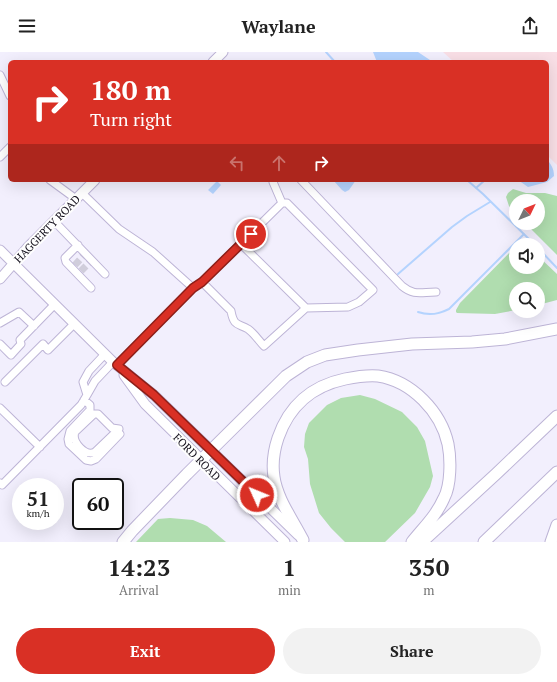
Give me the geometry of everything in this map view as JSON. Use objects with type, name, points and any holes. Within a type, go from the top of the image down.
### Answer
[{"type":"highway","points":[[123,542],[132,531],[286,376],[299,366],[333,353],[412,344],[472,342],[505,339],[557,329]]},
{"type":"highway","points":[[304,541],[277,490],[274,476],[275,447],[287,417],[297,405],[311,393],[325,385],[355,377],[378,376],[403,386],[422,399],[438,419],[450,452],[449,473],[445,497],[431,520],[412,542]]},
{"type":"highway","points":[[422,542],[557,416]]},
{"type":"highway","points":[[484,542],[557,472]]},
{"type":"highway","points":[[551,542],[557,525]]},
{"type":"main road","points":[[215,60],[223,52]]},
{"type":"main road","name":"HAGGERTY ROAD","points":[[0,279],[27,248],[93,182]]},
{"type":"main road","name":"FORD ROAD","points":[[0,250],[115,364],[154,395],[304,541]]},
{"type":"main road","name":"FORD ROAD","points":[[115,364],[145,404],[201,461],[285,542]]},
{"type":"lane","points":[[1,78],[8,92]]},
{"type":"lane","points":[[0,157],[8,149]]},
{"type":"lane","points":[[54,182],[79,196],[119,229],[153,252],[193,288]]},
{"type":"lane","points":[[273,182],[282,203]]},
{"type":"lane","points":[[303,182],[409,292],[415,294],[419,292],[436,292]]},
{"type":"lane","points":[[0,483],[2,485],[82,405],[95,381],[115,364],[193,288],[202,282],[282,203]]},
{"type":"lane","points":[[202,282],[231,312],[236,323],[243,328],[248,328],[264,346],[306,308],[348,307],[359,302],[373,290],[286,203],[282,203]]},
{"type":"lane","points":[[54,221],[105,274]]},
{"type":"lane","points":[[241,244],[306,308]]},
{"type":"lane","points":[[78,245],[65,258],[66,262],[80,273],[91,288]]},
{"type":"lane","points":[[0,344],[11,355],[21,344],[20,340],[54,305]]},
{"type":"lane","points":[[0,323],[19,312],[34,326]]},
{"type":"lane","points":[[5,382],[43,344],[48,350],[74,324]]},
{"type":"lane","points":[[105,354],[89,371],[83,382],[86,398],[90,405],[90,410],[70,431],[68,439],[69,444],[86,460],[91,461],[96,459],[120,432]]},
{"type":"lane","points":[[0,408],[40,447]]},
{"type":"lane","points":[[94,414],[98,414],[112,428],[120,432],[91,454],[87,454],[74,441],[73,436],[75,432],[94,414]]},
{"type":"shaded area","points":[[443,52],[557,52],[557,165],[549,157],[549,60],[452,60]]},
{"type":"green space","points":[[513,189],[526,193],[545,193],[557,196],[557,255],[545,243],[545,238],[540,238],[532,230],[545,230],[545,194],[509,194],[509,206],[506,197]]},
{"type":"green space","points":[[509,253],[509,274],[545,274],[545,263],[557,274],[557,300],[545,303],[545,282],[509,282],[509,311],[495,314],[457,313],[456,310],[460,303]]},
{"type":"green space","points":[[360,395],[375,399],[402,412],[417,427],[425,441],[433,476],[430,487],[415,513],[385,542],[345,542],[319,513],[310,484],[308,459],[304,447],[305,434],[309,423],[327,405],[341,398]]},
{"type":"green space","points":[[170,518],[193,520],[207,526],[226,542],[136,542],[158,519]]},
{"type":"water","points":[[373,52],[418,52],[430,60],[376,60]]},
{"type":"water","points":[[549,162],[553,169],[554,176],[549,180]]},
{"type":"water","points":[[216,182],[221,185],[213,194],[208,190]]},
{"type":"water","points":[[335,182],[355,182],[349,190],[345,192]]},
{"type":"water","points":[[521,182],[547,182],[528,187]]},
{"type":"waterway","points":[[326,52],[333,60]]},
{"type":"waterway","points":[[469,182],[528,238]]},
{"type":"waterway","points":[[476,188],[483,182]]},
{"type":"waterway","points":[[398,274],[452,227],[490,202]]},
{"type":"waterway","points":[[418,312],[434,314],[449,309],[524,234]]},
{"type":"waterway","points":[[545,255],[557,268]]},
{"type":"tunnel","points":[[75,265],[84,255]]},
{"type":"tunnel","points":[[81,271],[90,262]]},
{"type":"route","points":[[251,234],[202,282],[193,288],[117,365],[154,395],[257,495]]}]
